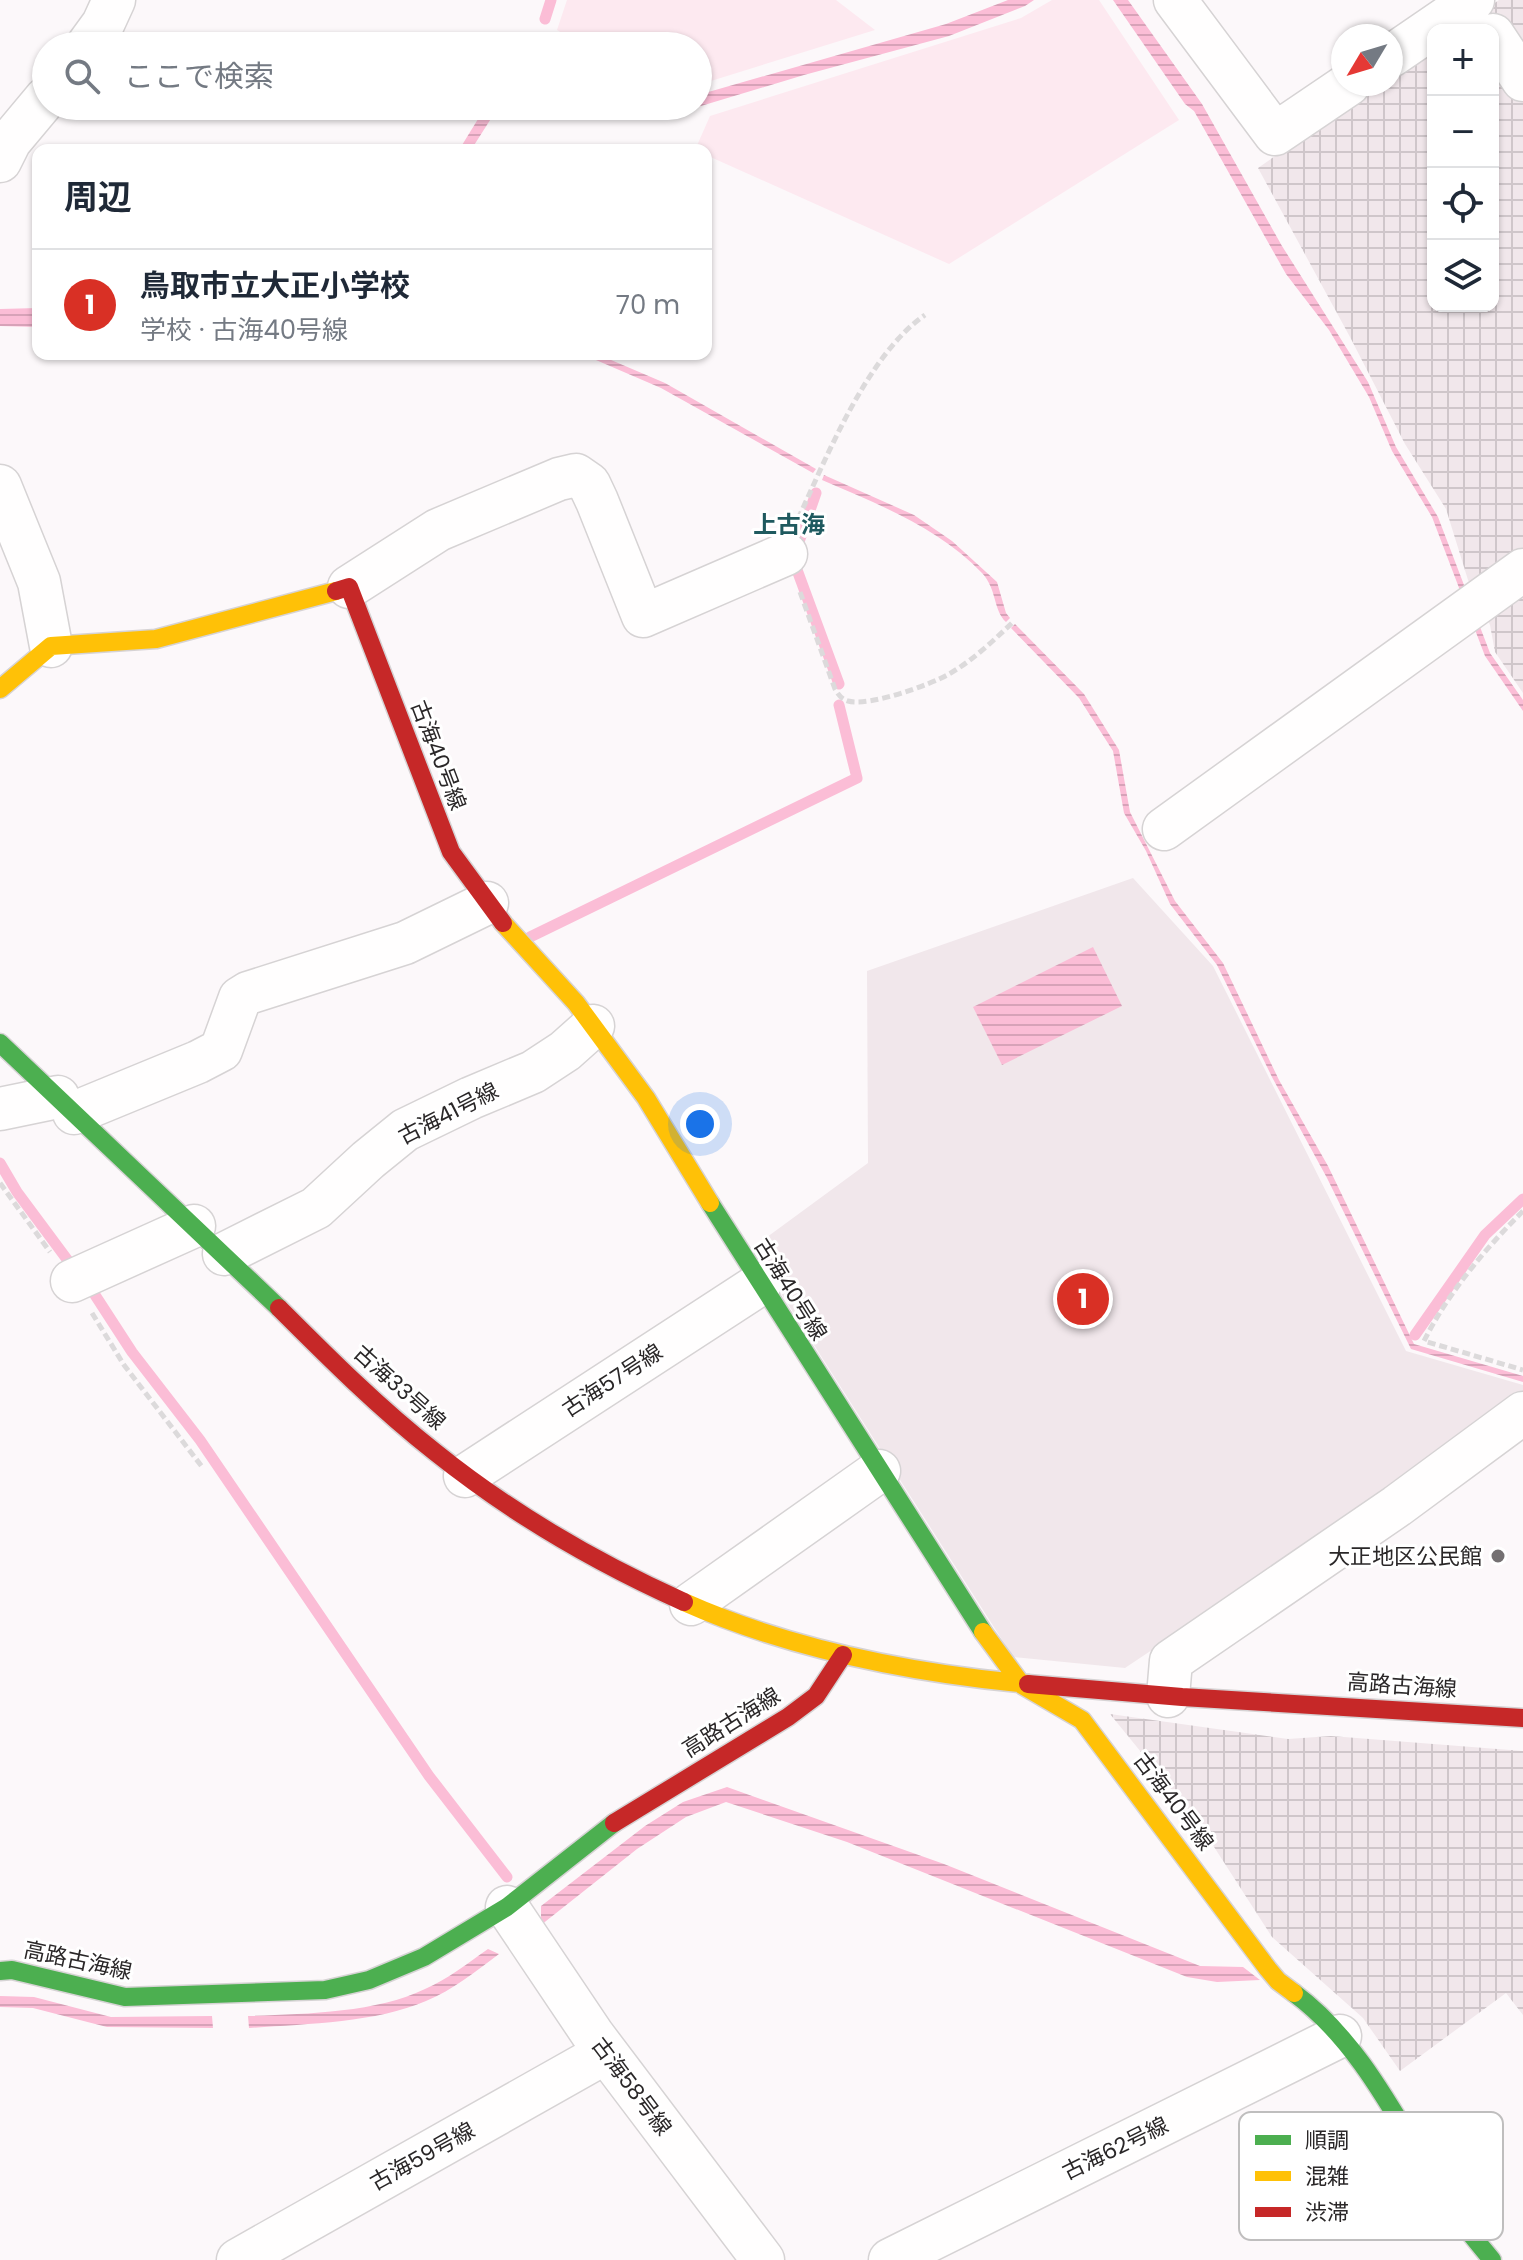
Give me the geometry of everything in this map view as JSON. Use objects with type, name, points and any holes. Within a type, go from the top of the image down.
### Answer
[{"type":"street","points":[[97,32],[114,0]]},
{"type":"street","points":[[1175,0],[1275,134],[1331,96]]},
{"type":"street","points":[[1403,51],[1482,17],[1523,80]]},
{"type":"street","points":[[0,161],[10,141],[32,115]]},
{"type":"street","points":[[0,689],[51,646],[156,639],[349,587],[438,530],[559,479],[576,475],[589,484],[643,616],[786,554]]},
{"type":"street","points":[[0,486],[39,582],[51,646]]},
{"type":"street","points":[[1164,829],[1507,581]]},
{"type":"street","name":"古海40号線","points":[[349,587],[451,852],[487,903],[576,1003],[646,1098],[760,1284],[991,1645],[1022,1685],[1082,1720],[1273,1975],[1321,2013],[1393,2112]]},
{"type":"street","points":[[0,1109],[66,1105],[198,1062],[221,1050],[240,998],[248,993],[405,943],[487,903]]},
{"type":"street","name":"古海41号線","points":[[224,1254],[316,1208],[405,1130],[533,1072],[565,1051],[593,1026]]},
{"type":"street","name":"古海33号線","points":[[0,1043],[385,1409],[465,1476],[543,1527],[637,1579],[762,1631],[843,1655]]},
{"type":"street","points":[[72,1281],[194,1226]]},
{"type":"street","name":"古海57号線","points":[[465,1476],[760,1284]]},
{"type":"street","points":[[1168,1696],[1171,1661],[1397,1506],[1523,1413]]},
{"type":"street","points":[[691,1604],[879,1471]]},
{"type":"street","name":"高路古海線","points":[[0,1971],[12,1970],[125,1997],[325,1990],[369,1980],[424,1957],[507,1907],[604,1829],[797,1710],[816,1696],[843,1655],[1022,1685],[1523,1718]]},
{"type":"street","name":"古海58号線","points":[[507,1907],[605,2053],[763,2260]]},
{"type":"street","name":"古海62号線","points":[[890,2260],[1340,2036]]},
{"type":"street","name":"古海59号線","points":[[238,2260],[605,2053]]},
{"type":"street","name":"古海40号線","points":[[1476,2240],[1492,2260]]},
{"type":"path","points":[[925,315],[897,337],[862,390],[826,458],[794,528],[786,554],[835,689],[847,701],[858,702],[899,694],[948,675],[1012,623]]},
{"type":"path","points":[[0,1183],[72,1281],[124,1365],[203,1468]]},
{"type":"path","points":[[1523,1211],[1494,1240],[1434,1320],[1424,1341],[1523,1370]]},
{"type":"shaded area","points":[[567,0],[836,0],[875,30],[712,81],[712,32],[557,30]]},
{"type":"shaded area","points":[[1008,0],[1034,0],[949,36],[712,103],[712,91],[946,24]]},
{"type":"shaded area","points":[[1052,0],[1099,0],[1179,120],[949,264],[712,158],[712,144],[698,144],[712,115],[1021,18]]},
{"type":"shaded area","points":[[1113,0],[1128,0],[1202,104],[1282,246],[1368,382],[1396,447],[1438,517],[1490,653],[1523,700],[1523,711],[1485,656],[1432,517],[1392,451],[1369,397],[1329,330],[1286,274],[1194,111],[1185,104]]},
{"type":"shaded area","points":[[1499,0],[1523,0],[1523,693],[1495,652],[1490,625],[1468,580],[1446,509],[1405,444],[1258,168],[1361,96],[1403,96],[1403,67],[1427,50],[1427,312],[1499,312],[1499,24],[1465,24]]},
{"type":"shaded area","points":[[477,120],[490,120],[475,144],[463,144]]},
{"type":"shaded area","points":[[32,308],[32,327],[0,326],[0,309]]},
{"type":"shaded area","points":[[596,360],[611,360],[665,383],[816,469],[813,473],[661,388]]},
{"type":"shaded area","points":[[824,475],[914,515],[952,541],[997,582],[1010,618],[1006,622],[1002,617],[982,573],[947,543],[907,519],[822,480]]},
{"type":"shaded area","points":[[1015,624],[1084,694],[1119,750],[1130,812],[1175,901],[1223,963],[1279,1080],[1328,1166],[1414,1344],[1523,1376],[1523,1382],[1411,1349],[1217,965],[1170,904],[1146,851],[1124,813],[1113,751],[1079,698],[1011,628]]},
{"type":"shaded area","points":[[1133,878],[1213,966],[1406,1351],[1523,1385],[1523,1399],[1125,1668],[1013,1657],[752,1248],[868,1163],[867,971]]},
{"type":"shaded area","points":[[1093,947],[1122,1006],[1002,1065],[973,1007]]},
{"type":"shaded area","points":[[1110,1714],[1288,1739],[1331,1736],[1523,1751],[1523,2015],[1506,1993],[1400,2071],[1363,2018],[1272,1937],[1198,1822]]},
{"type":"shaded area","points":[[727,1787],[944,1864],[1200,1966],[1243,1967],[1260,1980],[1217,1982],[1187,1977],[847,1842],[726,1802],[686,1817],[637,1849],[541,1925],[541,1906],[645,1826],[683,1802]]},
{"type":"shaded area","points":[[488,1949],[499,1954],[446,1991],[406,2008],[339,2021],[249,2028],[248,2016],[339,2011],[406,1997],[442,1980]]},
{"type":"shaded area","points":[[0,1996],[34,1997],[111,2017],[212,2016],[213,2028],[107,2027],[33,2008],[0,2007]]},
{"type":"waterway","points":[[545,19],[551,0]]},
{"type":"waterway","points":[[816,493],[793,559],[839,684]]},
{"type":"waterway","points":[[530,937],[857,778],[839,705]]},
{"type":"waterway","points":[[0,1163],[17,1192],[69,1262]]},
{"type":"waterway","points":[[1415,1335],[1485,1235],[1523,1199]]},
{"type":"waterway","points":[[95,1295],[132,1352],[200,1440],[429,1776],[507,1877]]},
{"type":"traffic: fast","points":[[0,1043],[279,1308]]},
{"type":"traffic: fast","points":[[710,1203],[983,1632]]},
{"type":"traffic: fast","points":[[0,1971],[12,1970],[125,1997],[325,1990],[369,1980],[424,1957],[507,1907],[614,1823]]},
{"type":"traffic: fast","points":[[1294,1993],[1343,2039],[1394,2112]]},
{"type":"traffic: fast","points":[[1475,2240],[1492,2260]]},
{"type":"traffic: slow","points":[[0,689],[51,646],[156,639],[336,591]]},
{"type":"traffic: slow","points":[[503,923],[576,1003],[646,1098],[710,1203]]},
{"type":"traffic: slow","points":[[684,1602],[767,1634],[853,1657],[940,1673],[1028,1684]]},
{"type":"traffic: slow","points":[[983,1632],[1022,1685],[1082,1720],[1268,1969],[1294,1993]]},
{"type":"traffic: jam","points":[[336,591],[349,587],[451,852],[503,923]]},
{"type":"traffic: jam","points":[[279,1308],[374,1400],[493,1496],[618,1570],[684,1602]]},
{"type":"traffic: jam","points":[[614,1823],[788,1717],[816,1696],[843,1655]]},
{"type":"traffic: jam","points":[[1028,1684],[1182,1697],[1523,1718]]},
{"type":"place","name":"鳥取市立大正小学校","points":[[1083,1299]]},
{"type":"place","name":"大正地区公民館","points":[[1498,1556]]},
{"type":"district","name":"上古海","points":[[789,525]]}]
